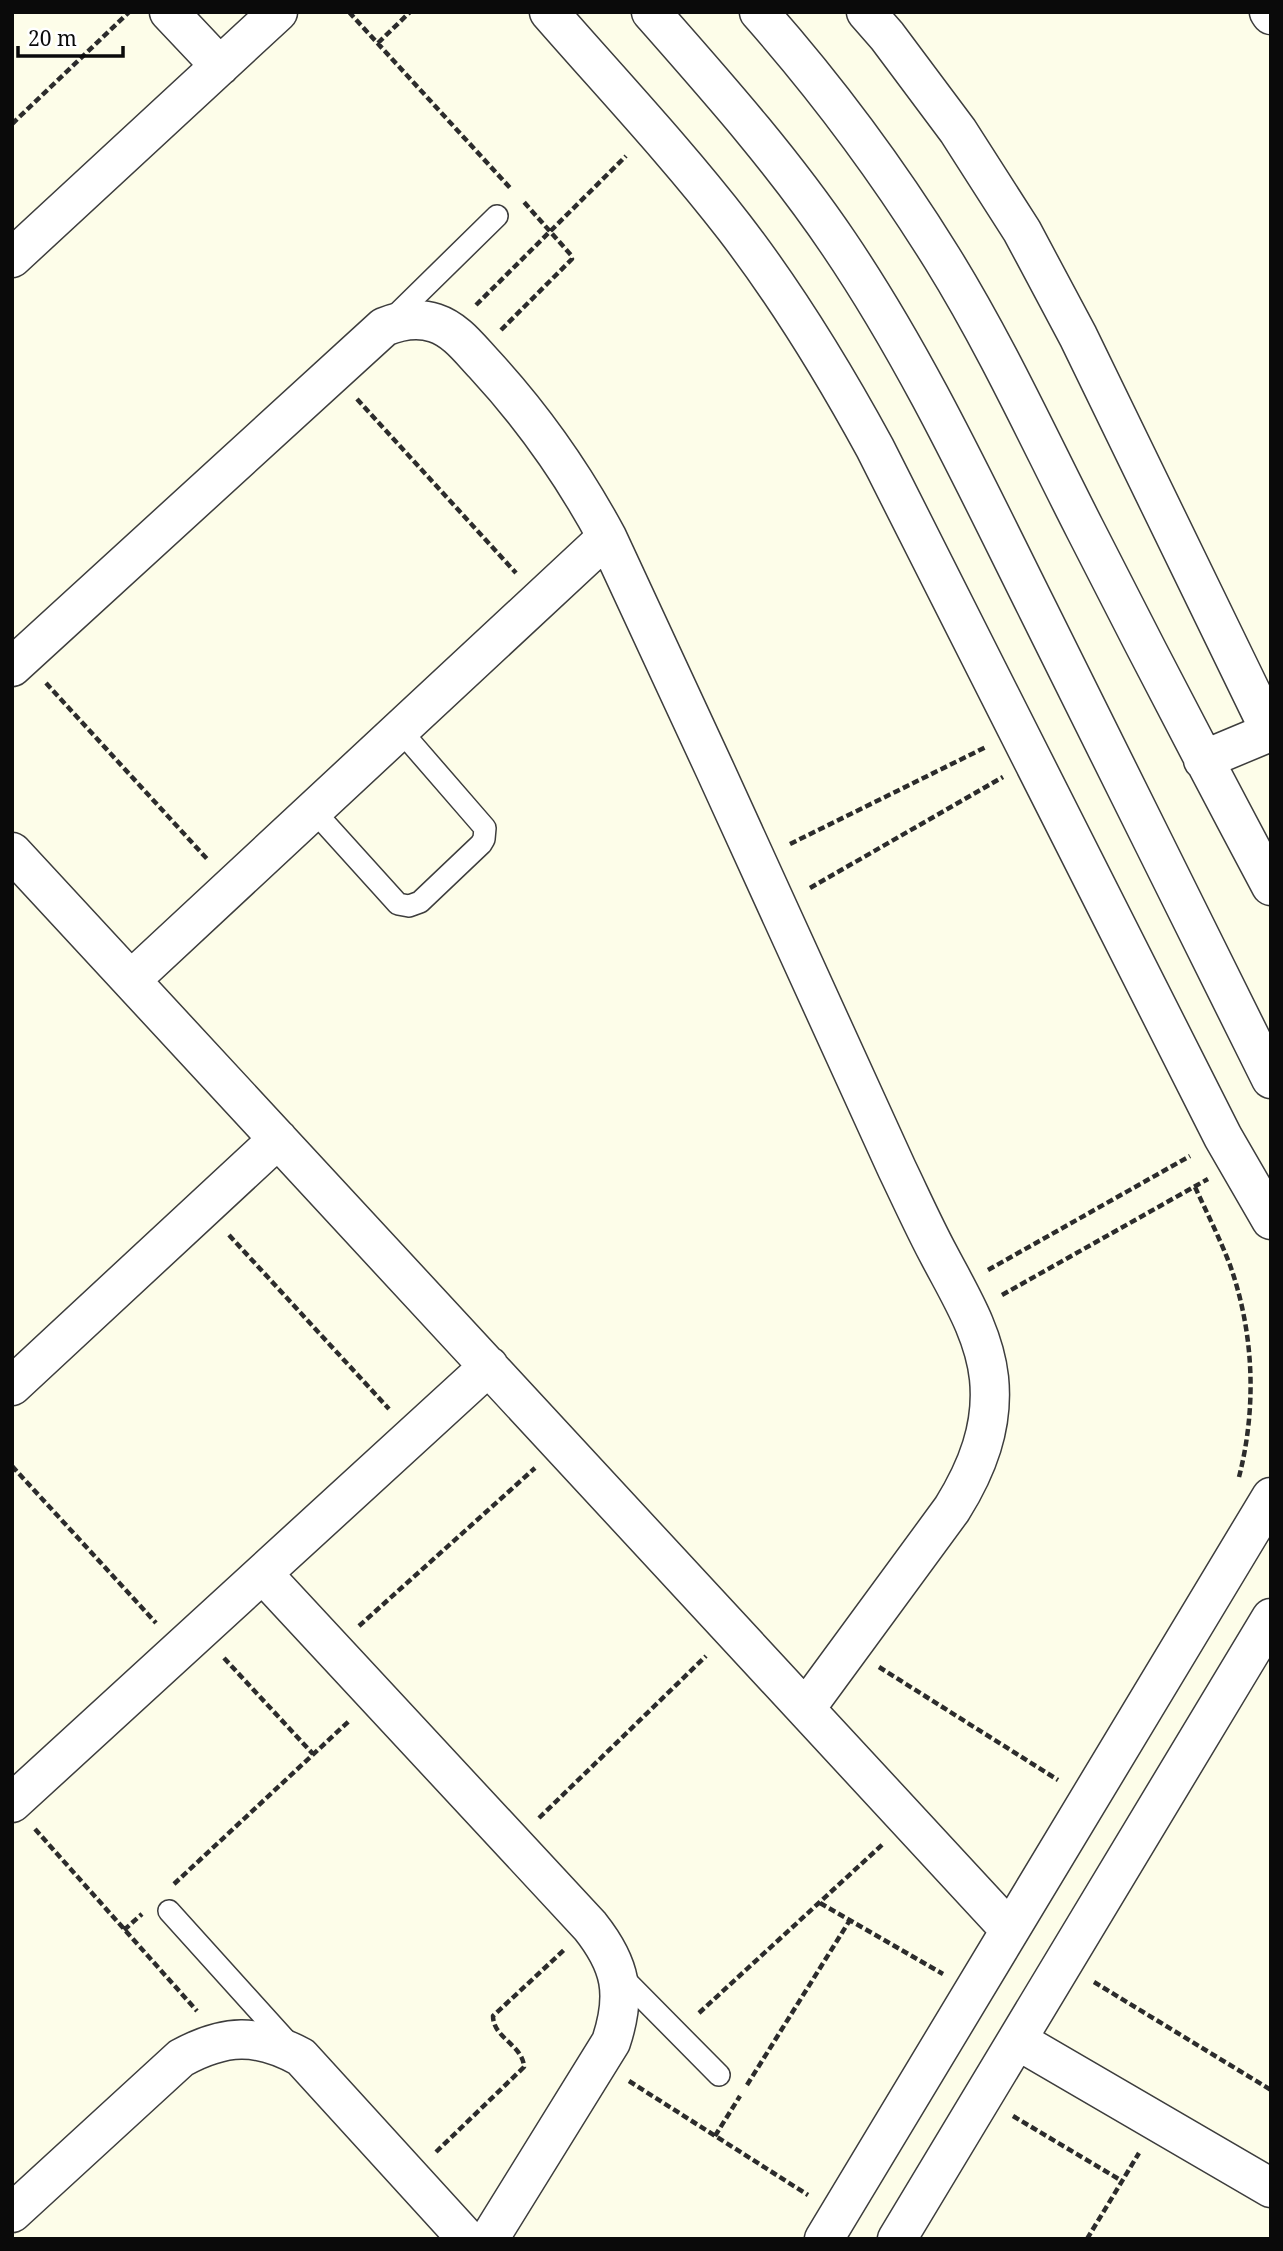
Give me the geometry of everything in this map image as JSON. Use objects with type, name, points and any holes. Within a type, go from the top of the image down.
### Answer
[{"type":"street","points":[[169,12],[220,66]]},
{"type":"street","points":[[12,258],[278,12]]},
{"type":"street","points":[[549,12],[735,229],[810,335],[875,448],[1230,1150],[1271,1220]]},
{"type":"street","points":[[651,12],[723,93],[793,180],[839,244],[881,310],[957,447],[1271,1079]]},
{"type":"street","points":[[759,12],[841,111],[894,184],[943,260],[988,338],[1203,760],[1271,886]]},
{"type":"street","points":[[866,12],[958,131],[1022,231],[1078,336],[1270,733],[1203,760]]},
{"type":"street","points":[[18,662],[384,327],[400,321],[418,319],[435,323],[463,343],[506,388],[546,437],[581,489],[607,537],[779,905],[917,1212],[963,1300],[982,1345],[989,1379],[989,1413],[983,1447],[970,1480],[952,1509],[806,1708]]},
{"type":"street","points":[[131,980],[607,537]]},
{"type":"street","points":[[12,852],[1010,1930]]},
{"type":"street","points":[[12,1386],[278,1139]]},
{"type":"street","points":[[21,1813],[190,1640],[488,1366]]},
{"type":"street","points":[[831,2227],[1088,1799],[1254,1492]]},
{"type":"street","points":[[263,1574],[590,1926],[607,1948],[617,1973],[621,1996],[619,2020],[611,2042],[489,2239]]},
{"type":"street","points":[[897,2239],[1271,1618]]},
{"type":"street","points":[[12,2213],[181,2058],[201,2047],[243,2038],[283,2047],[301,2057],[467,2239]]},
{"type":"street","points":[[1017,2040],[1271,2188]]},
{"type":"lane","points":[[384,327],[496,216]]},
{"type":"lane","points":[[313,810],[398,904],[409,906],[420,902],[481,844],[485,828],[400,730]]},
{"type":"lane","points":[[159,1909],[301,2057]]},
{"type":"lane","points":[[617,1973],[719,2075]]},
{"type":"path","points":[[12,124],[128,12]]},
{"type":"path","points":[[349,12],[571,255],[570,262],[463,343]]},
{"type":"path","points":[[378,43],[410,12]]},
{"type":"path","points":[[463,343],[550,232],[652,130]]},
{"type":"path","points":[[333,373],[540,600]]},
{"type":"path","points":[[18,662],[232,886]]},
{"type":"path","points":[[758,860],[1026,746]]},
{"type":"path","points":[[779,905],[1026,746]]},
{"type":"path","points":[[963,1300],[1195,1186],[1230,1150]]},
{"type":"path","points":[[963,1300],[1230,1150]]},
{"type":"path","points":[[1195,1186],[1230,1265],[1243,1311],[1250,1357],[1251,1405],[1246,1452],[1254,1492]]},
{"type":"path","points":[[204,1208],[414,1435]]},
{"type":"path","points":[[333,1649],[561,1444]]},
{"type":"path","points":[[12,1466],[190,1640],[313,1754]]},
{"type":"path","points":[[513,1843],[733,1630]]},
{"type":"path","points":[[851,1649],[1088,1799]]},
{"type":"path","points":[[167,1889],[376,1696]]},
{"type":"path","points":[[21,1813],[223,2041]]},
{"type":"path","points":[[677,2033],[910,1820]]},
{"type":"path","points":[[820,1903],[973,1991]]},
{"type":"path","points":[[124,1930],[159,1909]]},
{"type":"path","points":[[715,2136],[850,1920]]},
{"type":"path","points":[[410,2176],[524,2067],[523,2057],[495,2028],[493,2016],[590,1926]]},
{"type":"path","points":[[1063,1963],[1271,2090]]},
{"type":"path","points":[[599,2062],[715,2136],[831,2227]]},
{"type":"path","points":[[982,2098],[1122,2181]]},
{"type":"path","points":[[1087,2239],[1157,2122]]}]
